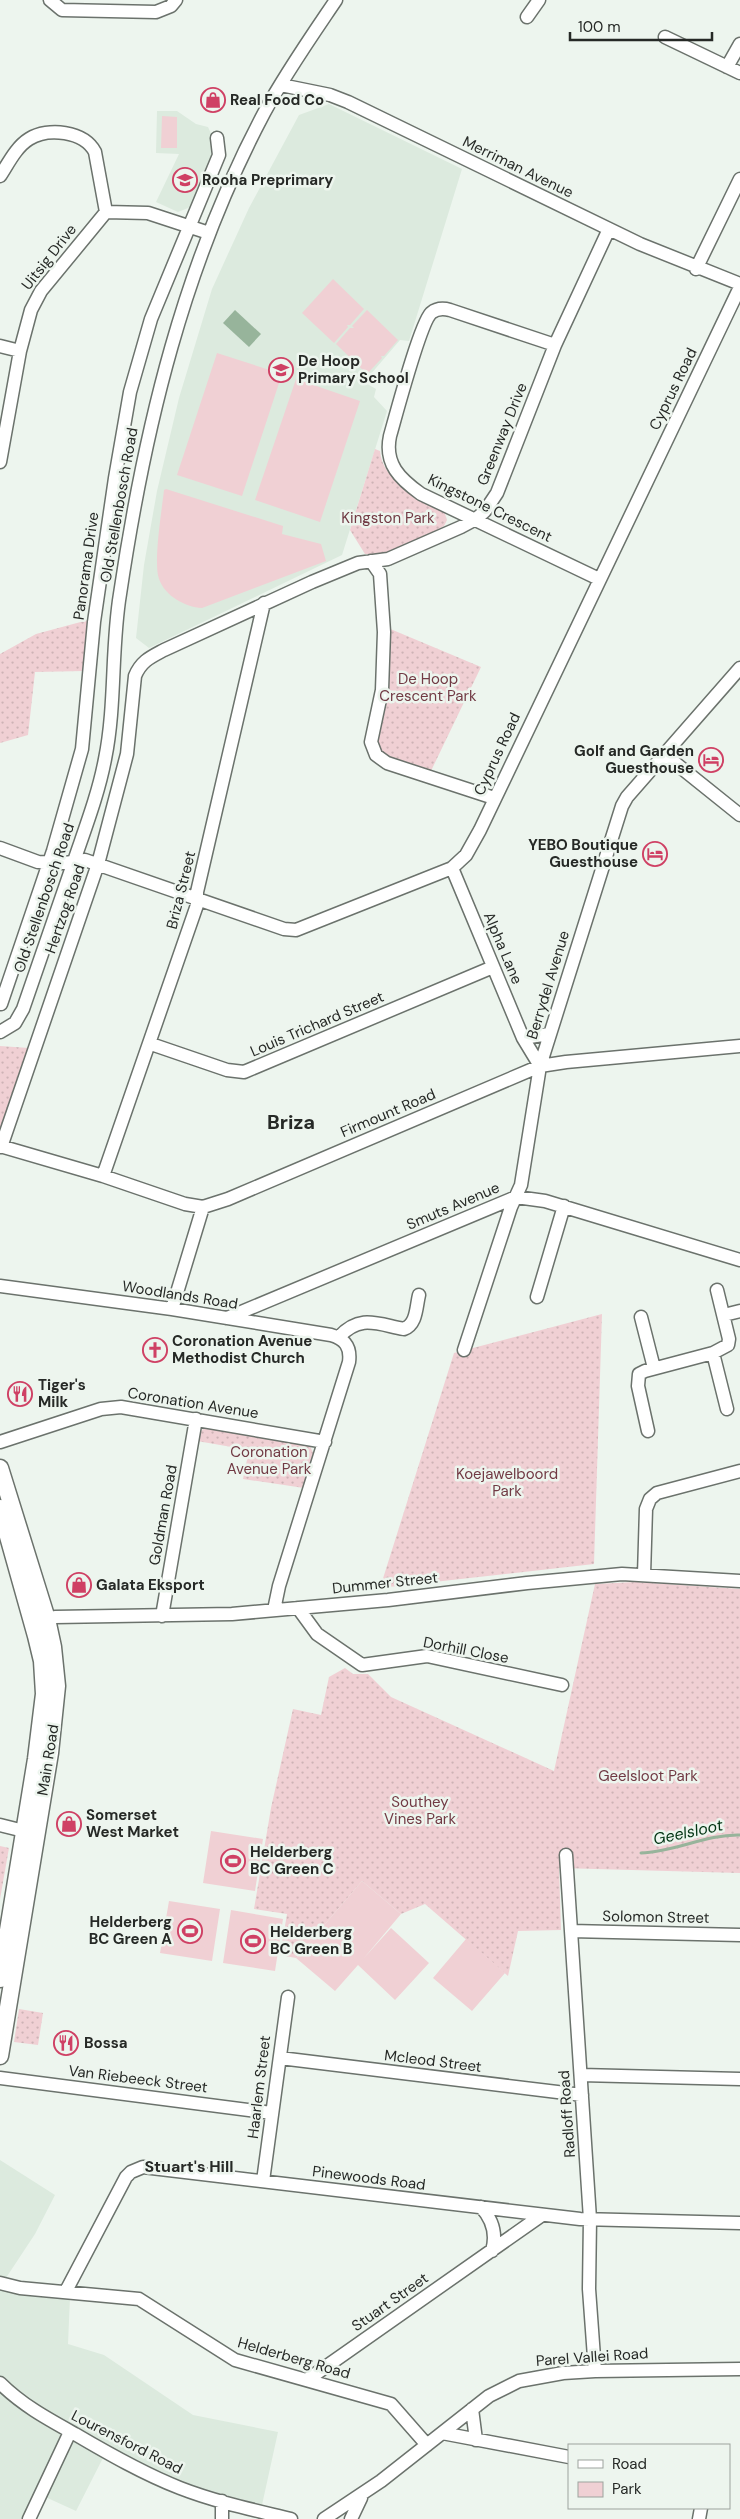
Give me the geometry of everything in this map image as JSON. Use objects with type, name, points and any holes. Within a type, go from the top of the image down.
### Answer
[{"type":"main road","name":"Main Road","points":[[0,1468],[40,1620],[44,1694],[30,1832],[0,2056]]},
{"type":"main road","name":"Main Road","points":[[0,1508],[40,1620]]},
{"type":"main road","name":"Main Road","points":[[0,1979],[30,1832]]},
{"type":"street","points":[[51,1],[62,10],[69,11],[156,12],[171,6],[176,0]]},
{"type":"street","name":"Old Stellenbosch Road","points":[[0,1032],[15,1023],[23,1009],[97,794],[106,757],[117,613],[131,519],[150,422],[171,342],[209,233],[247,147],[281,85],[336,0]]},
{"type":"street","points":[[527,17],[539,0]]},
{"type":"street","points":[[665,37],[740,73]]},
{"type":"street","points":[[727,67],[740,44]]},
{"type":"street","name":"Merriman Avenue","points":[[281,85],[330,95],[348,102],[609,229],[740,286]]},
{"type":"street","points":[[0,176],[19,148],[29,139],[51,133],[81,137],[92,145],[95,152],[106,212],[148,213],[209,233]]},
{"type":"street","name":"Panorama Drive","points":[[1,1004],[50,862],[84,738],[94,622],[115,478],[130,392],[151,320],[188,226],[219,155],[217,138]]},
{"type":"street","points":[[696,268],[740,179]]},
{"type":"street","name":"Uitsig Drive","points":[[0,462],[20,351],[35,300],[106,212]]},
{"type":"street","name":"Greenway Drive","points":[[135,676],[142,663],[148,659],[264,603],[348,567],[388,559],[476,519],[489,507],[497,493],[554,345],[609,229]]},
{"type":"street","name":"Cyprus Road","points":[[0,848],[38,862],[74,862],[84,860],[284,929],[296,930],[452,868],[461,862],[471,848],[740,286]]},
{"type":"street","name":"Kingstone Crescent","points":[[554,345],[444,309],[431,314],[425,324],[390,436],[388,445],[389,461],[400,477],[421,494],[599,579]]},
{"type":"street","points":[[0,346],[20,351]]},
{"type":"street","points":[[371,561],[380,574],[384,632],[382,690],[371,734],[373,749],[381,760],[387,763],[494,798]]},
{"type":"street","name":"Briza Street","points":[[103,1176],[151,1044],[197,905],[197,898],[264,603]]},
{"type":"street","name":"Berrydel Avenue","points":[[464,1350],[521,1185],[540,1066],[622,806],[627,797],[740,668]]},
{"type":"street","name":"Hertzog Road","points":[[0,1147],[98,864],[127,754],[135,676]]},
{"type":"street","points":[[664,754],[740,815]]},
{"type":"street","name":"Alpha Lane","points":[[452,868],[523,1038],[540,1066]]},
{"type":"street","name":"Louis Trichard Street","points":[[151,1044],[227,1070],[244,1072],[493,967]]},
{"type":"street","points":[[523,1038],[549,1034]]},
{"type":"street","name":"Firmount Road","points":[[0,1147],[103,1176],[185,1204],[203,1206],[228,1199],[540,1066],[740,1046]]},
{"type":"street","name":"Smuts Avenue","points":[[227,1318],[516,1197],[531,1197],[564,1206],[740,1260]]},
{"type":"street","points":[[172,1309],[203,1206]]},
{"type":"street","points":[[537,1297],[564,1206]]},
{"type":"street","name":"Woodlands Road","points":[[0,1286],[172,1309],[339,1337]]},
{"type":"street","points":[[648,1431],[637,1380],[642,1372],[713,1354],[726,1348],[729,1342],[717,1290]]},
{"type":"street","points":[[274,1610],[279,1586],[349,1362],[349,1349],[339,1337],[347,1328],[358,1322],[404,1329],[408,1327],[414,1321],[419,1295]]},
{"type":"street","points":[[269,1326],[264,1312],[270,1300]]},
{"type":"street","points":[[724,1316],[740,1311]]},
{"type":"street","points":[[641,1317],[654,1368]]},
{"type":"street","points":[[713,1354],[728,1409]]},
{"type":"street","name":"Coronation Avenue","points":[[0,1442],[111,1407],[131,1408],[325,1442]]},
{"type":"street","name":"Goldman Road","points":[[162,1616],[196,1419]]},
{"type":"street","points":[[644,1575],[646,1509],[650,1500],[664,1491],[740,1471]]},
{"type":"street","name":"Dummer Street","points":[[40,1620],[274,1610],[388,1600],[591,1576],[644,1575],[740,1581]]},
{"type":"street","name":"Dorhill Close","points":[[298,1608],[317,1634],[362,1665],[427,1656],[562,1686]]},
{"type":"street","points":[[0,1825],[30,1832]]},
{"type":"street","name":"Radloff Road","points":[[566,1855],[590,2219],[590,2288],[595,2371]]},
{"type":"street","name":"Solomon Street","points":[[571,1931],[740,1936]]},
{"type":"street","name":"Haarlem Street","points":[[264,2182],[288,1996]]},
{"type":"street","name":"Mcleod Street","points":[[280,2058],[582,2096]]},
{"type":"street","points":[[581,2075],[740,2079]]},
{"type":"street","name":"Van Riebeeck Street","points":[[0,2078],[272,2113]]},
{"type":"street","name":"Pinewoods Road","points":[[66,2291],[126,2178],[134,2170],[142,2167],[542,2215],[590,2219],[740,2223]]},
{"type":"street","points":[[480,2207],[489,2217],[493,2228],[494,2240],[492,2251]]},
{"type":"street","name":"Stuart Street","points":[[307,2380],[542,2215]]},
{"type":"street","name":"Helderberg Road","points":[[0,2282],[20,2288],[139,2298],[228,2356],[243,2363],[391,2404],[427,2445]]},
{"type":"street","name":"Parel Vallei Road","points":[[324,2519],[364,2494],[496,2391],[518,2381],[563,2373],[595,2371],[740,2368]]},
{"type":"street","name":"Lourensford Road","points":[[0,2383],[6,2395],[70,2432],[157,2478],[222,2501],[290,2519]]},
{"type":"street","points":[[472,2409],[476,2440]]},
{"type":"street","points":[[30,2519],[70,2432]]},
{"type":"street","points":[[442,2433],[568,2457]]},
{"type":"street","name":"Parel Vallei Road","points":[[351,2519],[356,2504],[364,2494]]},
{"type":"street","points":[[222,2501],[222,2519]]},
{"type":"street","points":[[341,2519],[348,2504]]},
{"type":"shaded area","name":"De Hoop Primary School","points":[[329,104],[462,169],[409,341],[400,340],[364,382],[376,389],[374,397],[387,411],[342,555],[149,648],[136,638],[144,565],[157,491],[179,398],[212,289],[249,208],[299,115]]},
{"type":"shaded area","name":"Rooha Preprimary","points":[[157,111],[177,111],[196,124],[208,127],[213,138],[211,154],[214,158],[193,206],[178,212],[156,202],[179,154],[156,153]]},
{"type":"shaded area","points":[[235,310],[261,334],[249,347],[223,323]]},
{"type":"shaded area","points":[[0,2160],[55,2195],[35,2234],[0,2287]]},
{"type":"shaded area","points":[[0,2289],[70,2297],[68,2344],[104,2355],[193,2415],[278,2432],[262,2505],[199,2488],[106,2452],[76,2511],[41,2495],[30,2519],[0,2519]]},
{"type":"green space","points":[[162,116],[177,117],[177,148],[161,148]]},
{"type":"green space","points":[[333,279],[364,309],[350,325],[347,325],[348,327],[334,343],[302,313]]},
{"type":"green space","points":[[367,310],[398,340],[384,356],[381,356],[382,358],[367,374],[336,344],[350,328],[354,328],[352,326]]},
{"type":"green space","points":[[217,353],[282,374],[242,496],[177,475]]},
{"type":"green space","points":[[296,379],[360,401],[320,522],[255,500]]},
{"type":"green space","name":"Kingston Park","points":[[375,449],[380,451],[382,462],[395,480],[414,494],[444,511],[447,520],[444,526],[406,546],[386,553],[365,554],[350,530]]},
{"type":"green space","points":[[166,489],[283,526],[282,534],[321,544],[326,561],[202,608],[176,600],[162,585],[157,571],[158,536],[164,490]]},
{"type":"green space","points":[[88,620],[84,671],[35,672],[28,735],[0,743],[0,654],[36,634]]},
{"type":"green space","name":"De Hoop Crescent Park","points":[[388,628],[481,667],[430,773],[390,760],[379,751],[376,733],[389,686]]},
{"type":"green space","points":[[0,1046],[29,1048],[0,1130]]},
{"type":"green space","name":"Koejawelboord Park","points":[[602,1314],[594,1564],[380,1588],[454,1353]]},
{"type":"green space","name":"Coronation Avenue Park","points":[[206,1427],[310,1446],[314,1455],[304,1488],[243,1479],[249,1450],[197,1441],[201,1431]]},
{"type":"green space","points":[[636,1582],[740,1589],[740,1873],[559,1868],[561,1930],[518,1931],[508,1976],[425,1904],[401,1914],[362,1881],[296,1958],[280,1955],[287,1914],[254,1909],[271,1808],[293,1709],[321,1715],[329,1677],[345,1668],[353,1674],[368,1674],[391,1697],[554,1771],[595,1584]]},
{"type":"green space","name":"Helderberg BC Green C","points":[[211,1831],[263,1839],[255,1891],[203,1883]]},
{"type":"green space","points":[[0,1846],[9,1848],[0,1899]]},
{"type":"green space","points":[[362,1881],[401,1914],[364,1958],[391,1928],[429,1963],[395,2000],[358,1965],[335,1991],[296,1958]]},
{"type":"green space","name":"Helderberg BC Green A","points":[[169,1901],[220,1909],[212,1961],[160,1953]]},
{"type":"green space","name":"Helderberg BC Green B","points":[[231,1910],[283,1919],[275,1971],[223,1963]]},
{"type":"green space","points":[[466,1939],[505,1973],[472,2011],[433,1978]]},
{"type":"green space","points":[[19,2009],[43,2013],[38,2045],[14,2042]]},
{"type":"waterway","name":"Geelsloot","points":[[641,1853],[666,1850],[715,1837],[740,1835]]},
{"type":"place","name":"Real Food Co","points":[[213,100]]},
{"type":"place","name":"Rooha Preprimary","points":[[185,180]]},
{"type":"place","name":"De Hoop Primary School","points":[[281,370]]},
{"type":"place","name":"Golf and Garden Guesthouse","points":[[711,760]]},
{"type":"place","name":"YEBO Boutique Guesthouse","points":[[655,854]]},
{"type":"place","name":"Coronation Avenue Methodist Church","points":[[155,1350]]},
{"type":"place","name":"Tiger's Milk","points":[[20,1394]]},
{"type":"place","name":"Galata Eksport","points":[[79,1585]]},
{"type":"place","name":"Somerset West Market","points":[[69,1824]]},
{"type":"place","name":"Helderberg BC Green C","points":[[233,1861]]},
{"type":"place","name":"Helderberg BC Green A","points":[[190,1931]]},
{"type":"place","name":"Helderberg BC Green B","points":[[253,1941]]},
{"type":"place","name":"Bossa","points":[[66,2043]]},
{"type":"district","name":"Briza","points":[[291,1122]]},
{"type":"district","name":"Stuart's Hill","points":[[189,2166]]},
{"type":"park label","name":"Geelsloot Park","points":[[648,1776]]},
{"type":"park label","name":"Southey Vines Park","points":[[420,1810]]}]
